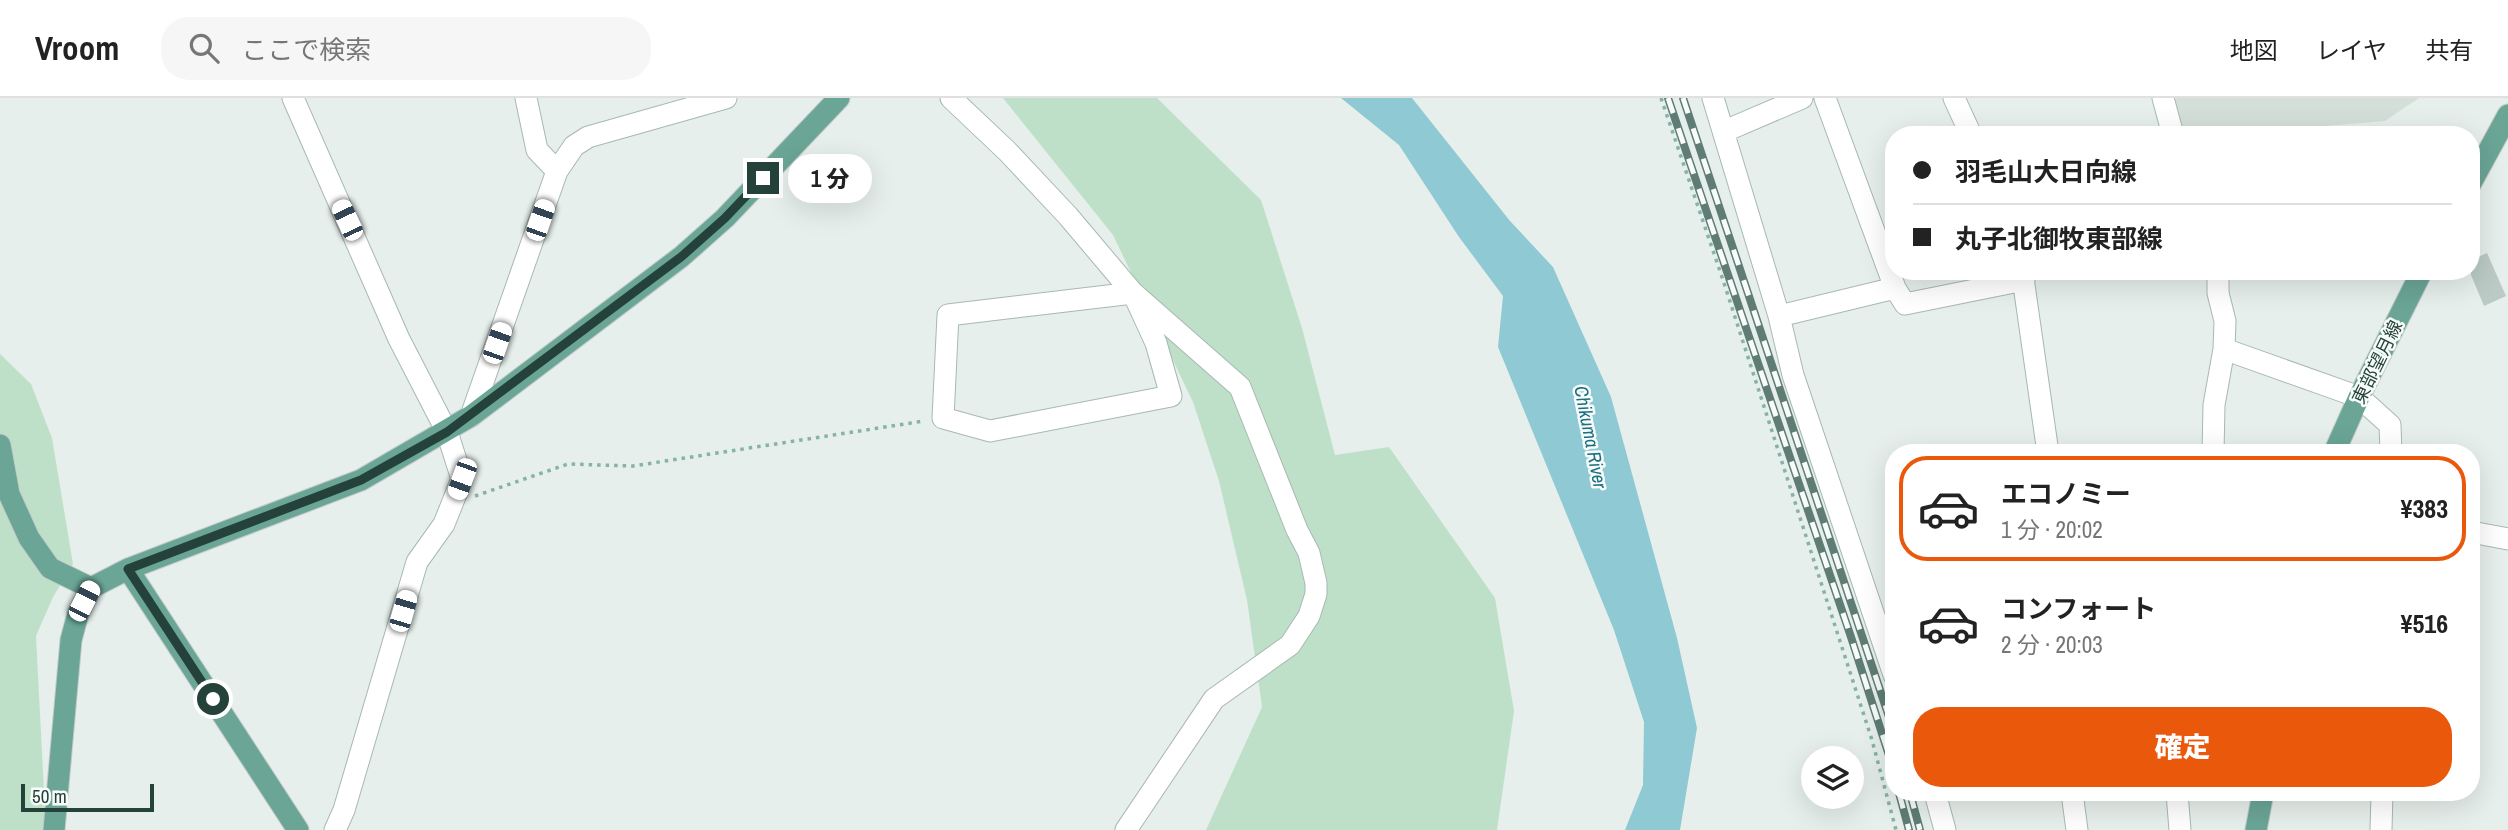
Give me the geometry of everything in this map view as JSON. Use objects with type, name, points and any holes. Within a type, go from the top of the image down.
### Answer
[{"type":"main road","points":[[54,830],[71,640],[78,614],[91,588],[128,569],[361,480],[447,432],[681,257],[725,218],[839,98]]},
{"type":"main road","points":[[2480,168],[2506,124]]},
{"type":"main road","name":"東部望月線","points":[[2338,444],[2418,280]]},
{"type":"main road","points":[[0,445],[9,494],[29,538],[50,568],[91,588]]},
{"type":"main road","points":[[128,569],[298,830]]},
{"type":"main road","points":[[2256,830],[2261,801]]},
{"type":"street","points":[[293,98],[399,340],[447,432],[462,479],[444,524],[417,562],[344,810],[335,830]]},
{"type":"street","points":[[526,98],[537,150],[557,172]]},
{"type":"street","points":[[471,416],[557,172],[574,146],[588,137],[726,98]]},
{"type":"street","points":[[951,98],[1007,151],[1060,207],[1133,293],[1240,387],[1309,553],[1316,594],[1308,616],[1290,645],[1214,699],[1126,830]]},
{"type":"street","points":[[1713,98],[1779,316],[1793,374],[1885,648]]},
{"type":"street","points":[[1725,131],[1802,98]]},
{"type":"street","points":[[1825,98],[1885,261]]},
{"type":"street","points":[[1954,98],[1966,126]]},
{"type":"street","points":[[2164,98],[2171,126]]},
{"type":"street","points":[[1892,280],[1905,304],[2003,280]]},
{"type":"street","points":[[2024,280],[2047,444]]},
{"type":"street","points":[[2213,444],[2214,405],[2224,349],[2224,280]]},
{"type":"street","points":[[1779,316],[1895,288]]},
{"type":"street","points":[[1133,293],[1156,343],[1171,396],[990,431],[943,418],[948,315],[1133,293]]},
{"type":"street","points":[[2224,349],[2359,397],[2390,425],[2391,444]]},
{"type":"street","points":[[2480,533],[2508,538]]},
{"type":"street","points":[[1937,801],[1945,830]]},
{"type":"street","points":[[2074,801],[2077,830]]},
{"type":"street","points":[[2178,801],[2180,830]]},
{"type":"street","points":[[2381,830],[2382,801]]},
{"type":"path","points":[[1661,98],[1723,279],[1868,727],[1885,790]]},
{"type":"path","points":[[453,503],[568,464],[633,466],[825,434],[943,418]]},
{"type":"path","points":[[1888,801],[1896,830]]},
{"type":"shaded area","points":[[2172,98],[2419,98],[2385,121],[2325,126],[2178,126]]},
{"type":"green space","points":[[1003,98],[1157,98],[1261,200],[1302,328],[1335,455],[1389,447],[1495,598],[1514,711],[1497,830],[1206,830],[1262,707],[1247,600],[1219,481],[1193,402],[1113,235]]},
{"type":"green space","points":[[0,354],[31,384],[52,438],[73,564],[53,597],[36,636],[46,830],[0,830]]},
{"type":"water","name":"Chikuma River","points":[[1341,98],[1412,98],[1510,221],[1553,267],[1611,397],[1677,638],[1697,728],[1680,830],[1625,830],[1643,785],[1644,722],[1614,630],[1498,347],[1503,296],[1459,237],[1399,145]]},
{"type":"building","points":[[2487,253],[2506,296],[2484,306],[2473,280],[2480,280],[2480,256]]},
{"type":"railway","points":[[1668,98],[1885,743]]},
{"type":"railway","points":[[1683,98],[1885,705]]},
{"type":"railway","points":[[1901,801],[1909,830]]},
{"type":"railway","points":[[1912,801],[1920,830]]},
{"type":"route","points":[[213,699],[128,569],[361,480],[447,432],[681,257],[725,218],[763,178]]}]
